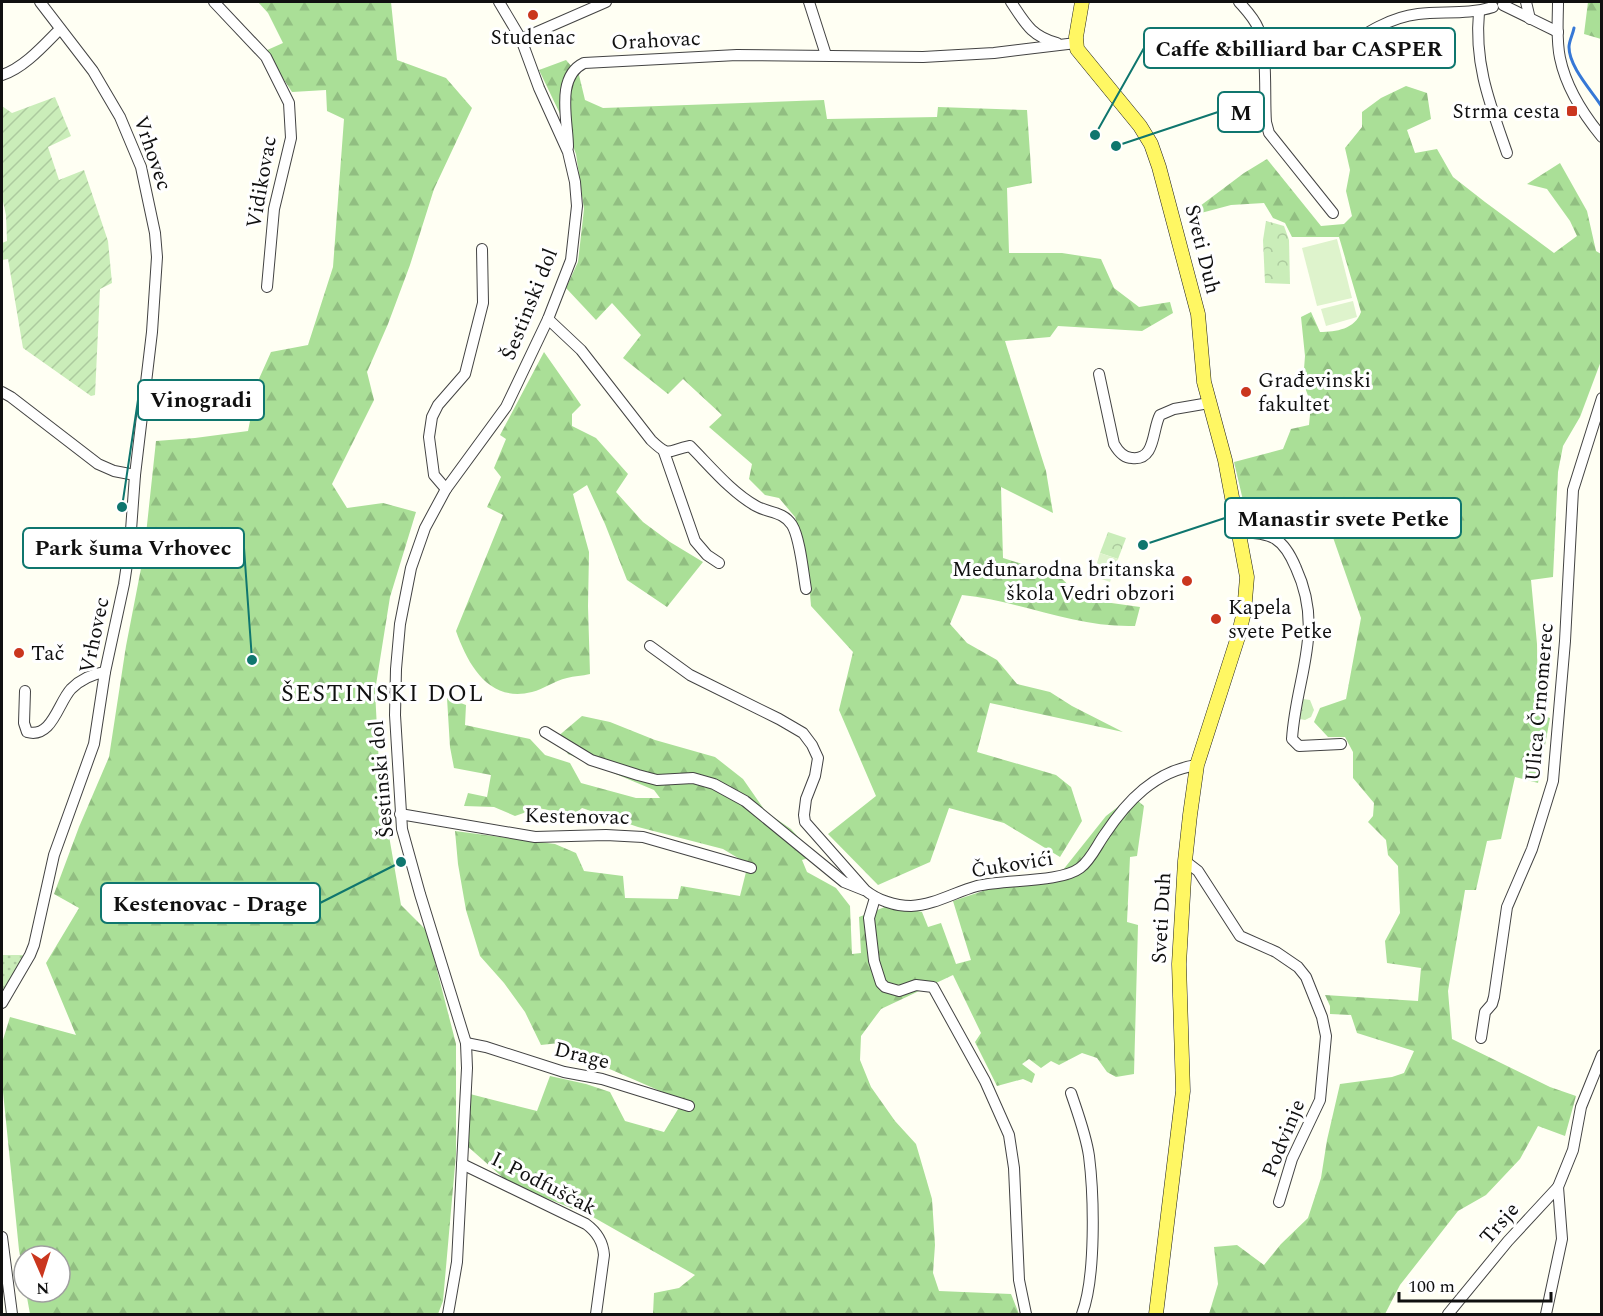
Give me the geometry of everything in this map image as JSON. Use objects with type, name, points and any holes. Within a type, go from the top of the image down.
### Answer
[{"type":"main road","points":[[1070,44],[1082,2]]},
{"type":"main road","name":"Sveti Duh","points":[[1070,44],[1111,88],[1140,126],[1156,158],[1198,314],[1203,374],[1225,460],[1247,578],[1244,612],[1238,637],[1197,765],[1185,861],[1179,964],[1183,1091],[1156,1314]]},
{"type":"street","name":"Vrhovec","points":[[2,1003],[34,945],[54,855],[94,744],[105,672],[129,557],[135,475],[157,279],[155,233],[141,167],[120,117],[93,71],[40,2]]},
{"type":"street","name":"Vidikovac","points":[[214,2],[266,57],[289,103],[291,138],[274,209],[267,287]]},
{"type":"street","name":"Šestinski dol","points":[[448,1314],[457,1270],[467,1068],[466,1043],[420,894],[400,814],[395,715],[400,624],[418,542],[446,489],[506,406],[548,319],[565,277],[574,244],[577,192],[568,152],[539,88],[521,39],[499,2]]},
{"type":"street","points":[[521,39],[606,2]]},
{"type":"street","points":[[809,2],[826,55]]},
{"type":"street","points":[[1011,2],[1029,29],[1036,35],[1070,44]]},
{"type":"street","points":[[1239,2],[1256,24],[1263,43],[1265,116],[1269,133],[1333,213]]},
{"type":"street","points":[[1526,2],[1530,19]]},
{"type":"street","points":[[1558,2],[1560,57],[1570,88],[1602,137]]},
{"type":"street","points":[[1325,60],[1380,26],[1401,17],[1418,14],[1479,12],[1497,4],[1558,32]]},
{"type":"street","points":[[1479,12],[1478,42],[1482,80],[1507,153]]},
{"type":"street","points":[[2,75],[19,66],[60,29]]},
{"type":"street","name":"Orahovac","points":[[568,152],[566,91],[568,78],[575,68],[584,63],[669,57],[826,55],[923,57],[994,53],[1070,44]]},
{"type":"street","points":[[446,489],[434,475],[432,468],[429,446],[431,427],[438,405],[465,374],[483,303],[482,249]]},
{"type":"street","points":[[548,319],[581,350],[651,440],[664,452],[695,541],[707,555],[719,563]]},
{"type":"street","points":[[1099,374],[1114,444],[1120,454],[1126,457],[1138,458],[1147,453],[1152,444],[1160,415],[1174,409],[1209,403]]},
{"type":"street","points":[[2,393],[11,397],[98,464],[114,471],[135,475]]},
{"type":"street","name":"Ulica Črnomerec","points":[[1481,1038],[1485,1012],[1492,1004],[1494,997],[1507,907],[1532,849],[1553,780],[1565,641],[1573,490],[1602,398]]},
{"type":"street","points":[[664,452],[669,453],[690,446],[741,496],[758,507],[783,515],[792,526],[806,589]]},
{"type":"street","points":[[1240,532],[1259,532],[1271,536],[1286,547],[1303,584],[1307,599],[1310,629],[1292,739],[1299,746],[1341,744]]},
{"type":"street","name":"Čukovići","points":[[650,646],[690,675],[779,719],[803,734],[812,745],[818,758],[815,776],[806,799],[805,822],[865,890],[875,898],[900,905],[919,905],[978,886],[1067,875],[1082,867],[1119,813],[1135,795],[1148,785],[1173,772],[1197,765]]},
{"type":"street","points":[[25,691],[24,723],[27,732],[42,732],[70,690],[93,674],[105,672]]},
{"type":"street","name":"Čukovići","points":[[545,732],[591,760],[638,775],[657,780],[693,778],[714,784],[745,801],[844,882],[865,890]]},
{"type":"street","name":"Kestenovac","points":[[400,814],[535,837],[596,835],[643,837],[751,868]]},
{"type":"street","name":"Podvinje","points":[[1185,861],[1197,872],[1240,936],[1276,952],[1298,967],[1306,977],[1322,1017],[1326,1036],[1320,1100],[1292,1159],[1280,1202]]},
{"type":"street","points":[[875,898],[869,918],[874,961],[881,983],[885,987],[899,991],[916,986],[933,987],[985,1081],[1009,1135],[1014,1168],[1019,1280],[1026,1314]]},
{"type":"street","name":"Drage","points":[[466,1043],[486,1047],[564,1072],[602,1079],[688,1106]]},
{"type":"street","name":"Trsje","points":[[1448,1314],[1508,1241],[1558,1187],[1573,1150],[1581,1107],[1602,1055]]},
{"type":"street","points":[[1071,1093],[1089,1154],[1091,1180],[1089,1285],[1082,1314]]},
{"type":"street","name":"I. Podfuščak","points":[[462,1164],[586,1224],[595,1231],[603,1247],[604,1255],[596,1314]]},
{"type":"street","name":"Trsje","points":[[1546,1314],[1562,1239],[1558,1187]]},
{"type":"street","points":[[2,1237],[12,1314]]},
{"type":"green space","points":[[258,2],[391,2],[397,60],[446,78],[472,108],[434,189],[410,265],[367,372],[374,400],[332,484],[347,508],[383,503],[416,512],[390,597],[375,691],[380,784],[401,905],[427,931],[456,1044],[456,1154],[443,1301],[438,1314],[30,1314],[28,1304],[72,1304],[72,1244],[18,1244],[2,1082],[2,1043],[10,1017],[76,1035],[46,963],[79,908],[54,894],[109,757],[126,646],[144,553],[156,441],[248,431],[258,381],[271,352],[308,345],[333,267],[344,119],[327,111],[326,90],[292,92],[265,51],[283,43],[268,13]]},
{"type":"green space","points":[[1588,2],[1601,2],[1601,39],[1584,34]]},
{"type":"green space","points":[[566,60],[579,75],[585,100],[603,108],[824,100],[827,119],[937,117],[938,107],[1027,110],[1032,183],[1007,188],[1009,253],[1062,253],[1101,259],[1114,288],[1139,307],[1170,302],[1173,313],[1142,331],[1058,326],[1050,337],[1005,341],[1046,471],[1053,513],[1001,487],[1003,558],[1058,575],[1083,599],[1140,607],[1135,626],[1113,625],[1070,619],[984,598],[962,595],[950,624],[967,643],[997,660],[1017,684],[1050,692],[1123,732],[990,703],[977,752],[1056,775],[1071,787],[1082,821],[1060,857],[1004,823],[949,808],[930,862],[878,885],[828,834],[876,796],[839,710],[853,652],[811,606],[807,558],[795,517],[779,498],[765,495],[749,479],[752,464],[709,427],[722,415],[683,379],[668,394],[623,358],[641,335],[612,303],[596,320],[566,288],[578,262],[584,209],[576,154],[539,70]]},
{"type":"green space","points":[[1406,86],[1427,93],[1431,119],[1407,130],[1415,153],[1437,149],[1453,177],[1554,253],[1577,236],[1570,221],[1547,189],[1527,184],[1560,163],[1587,211],[1596,251],[1601,254],[1601,361],[1580,417],[1563,446],[1558,472],[1553,577],[1531,580],[1537,644],[1538,714],[1550,718],[1538,783],[1515,777],[1501,839],[1487,841],[1476,890],[1465,890],[1448,991],[1452,1039],[1550,1087],[1576,1096],[1565,1136],[1538,1126],[1520,1159],[1486,1195],[1458,1211],[1400,1285],[1385,1314],[1209,1314],[1218,1284],[1214,1247],[1237,1245],[1264,1265],[1281,1244],[1308,1218],[1321,1178],[1340,1084],[1392,1077],[1404,1073],[1414,1051],[1357,1033],[1351,1015],[1330,1014],[1330,1006],[1325,995],[1418,1001],[1421,968],[1387,963],[1385,941],[1400,913],[1398,866],[1388,855],[1386,840],[1368,822],[1373,816],[1374,803],[1353,778],[1353,752],[1345,737],[1328,737],[1314,722],[1320,708],[1346,699],[1361,618],[1328,523],[1294,516],[1279,516],[1267,509],[1256,513],[1246,513],[1234,462],[1283,449],[1291,429],[1309,425],[1311,404],[1303,382],[1305,356],[1301,317],[1311,312],[1320,332],[1326,332],[1350,326],[1361,312],[1339,237],[1292,237],[1285,223],[1273,218],[1264,203],[1231,205],[1201,213],[1200,206],[1267,159],[1321,226],[1344,224],[1352,216],[1346,191],[1350,170],[1345,148],[1362,127],[1362,112],[1381,98]]},
{"type":"green space","points":[[55,97],[71,136],[48,147],[59,180],[84,170],[108,241],[112,283],[100,289],[95,395],[91,396],[23,348],[8,259],[2,260],[2,243],[7,241],[6,215],[2,197],[2,106],[12,113]]},
{"type":"green space","points":[[1266,221],[1284,226],[1289,240],[1290,284],[1265,283],[1263,240]]},
{"type":"green space","points":[[1337,239],[1352,298],[1317,306],[1302,248]]},
{"type":"green space","points":[[1353,301],[1357,317],[1326,326],[1321,309]]},
{"type":"green space","points":[[544,352],[581,405],[572,414],[572,426],[596,438],[628,474],[616,492],[643,522],[703,562],[667,607],[627,580],[587,485],[573,494],[589,552],[590,674],[567,678],[536,691],[517,694],[504,692],[482,678],[467,656],[456,631],[503,515],[487,507],[501,477],[494,468],[506,439],[500,435]]},
{"type":"green space","points":[[1108,532],[1126,538],[1118,559],[1100,553]]},
{"type":"green space","points":[[1100,553],[1118,559],[1110,582],[1093,576]]},
{"type":"green space","points":[[447,698],[466,705],[465,725],[530,739],[545,755],[570,763],[581,783],[636,798],[660,798],[654,790],[568,754],[556,738],[582,716],[610,722],[655,740],[715,757],[743,779],[766,812],[791,829],[815,856],[802,860],[807,872],[836,888],[850,906],[852,954],[861,953],[859,917],[890,905],[922,912],[928,927],[941,923],[956,964],[971,960],[953,901],[1007,883],[1055,880],[1106,816],[1132,796],[1144,806],[1137,856],[1130,857],[1127,922],[1138,925],[1134,1074],[1116,1077],[1107,1072],[1097,1058],[1082,1053],[1059,1065],[1051,1061],[1041,1068],[1029,1059],[1022,1064],[1035,1074],[1032,1083],[1023,1079],[997,1086],[975,1042],[981,1033],[953,975],[881,1009],[861,1036],[860,1060],[871,1087],[895,1121],[916,1144],[932,1199],[935,1245],[933,1273],[939,1291],[1011,1294],[1019,1314],[653,1314],[654,1293],[679,1288],[695,1275],[593,1217],[509,1183],[466,1145],[470,1094],[537,1111],[550,1076],[610,1092],[625,1121],[664,1132],[683,1101],[605,1067],[575,1063],[568,1042],[541,1045],[525,1012],[480,956],[466,910],[455,831],[555,844],[576,853],[584,871],[623,876],[625,898],[678,899],[681,886],[740,896],[748,864],[723,849],[638,827],[582,808],[574,815],[538,808],[515,816],[494,807],[464,806],[468,793],[487,797],[491,775],[454,768],[450,747]]},
{"type":"green space","points":[[1303,699],[1310,700],[1314,710],[1311,717],[1305,720],[1300,719]]},
{"type":"green space","points":[[2,955],[25,955],[2,995]]},
{"type":"waterway","points":[[1574,28],[1569,47],[1570,55],[1582,78],[1602,107]]},
{"type":"place","name":"Studenac","points":[[533,15]]},
{"type":"place","name":"Strma cesta","points":[[1572,111]]},
{"type":"place","name":"Caffe &billiard bar CASPER","points":[[1095,135]]},
{"type":"place","name":"M","points":[[1116,146]]},
{"type":"place","name":"Građevinski fakultet","points":[[1246,392]]},
{"type":"place","name":"Vinogradi","points":[[122,507]]},
{"type":"place","name":"Manastir svete Petke","points":[[1143,545]]},
{"type":"place","name":"Međunarodna britanska škola Vedri obzori","points":[[1187,581]]},
{"type":"place","name":"Kapela svete Petke","points":[[1216,619]]},
{"type":"place","name":"Tač","points":[[19,653]]},
{"type":"place","name":"Park šuma Vrhovec","points":[[252,660]]},
{"type":"place","name":"Kestenovac - Drage","points":[[401,862]]},
{"type":"district","name":"ŠESTINSKI DOL","points":[[383,693]]}]
